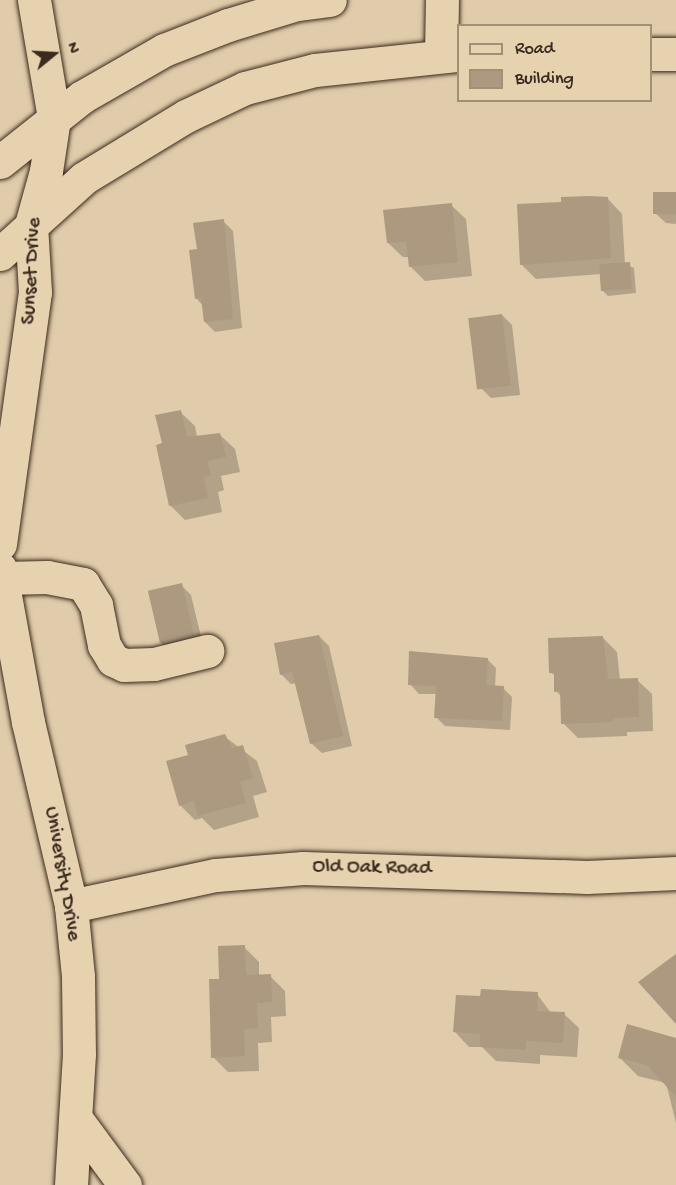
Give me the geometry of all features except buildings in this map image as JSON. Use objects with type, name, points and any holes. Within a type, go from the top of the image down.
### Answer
[{"type":"street","name":"Sunset Drive","points":[[0,544],[35,292],[30,225],[46,171],[54,118],[34,0]]},
{"type":"street","points":[[0,162],[54,118],[120,73],[164,50],[228,25],[297,4],[330,0]]},
{"type":"street","points":[[0,254],[84,178],[186,116],[245,88],[315,70],[450,56],[442,0]]},
{"type":"street","points":[[652,54],[676,54]]},
{"type":"street","points":[[1,573],[47,577],[83,584],[96,605],[104,645],[113,660],[124,665],[154,664],[207,651]]},
{"type":"street","name":"University Drive","points":[[1,573],[28,722],[71,906],[78,976],[77,1120],[71,1185]]},
{"type":"street","name":"Old Oak Road","points":[[71,906],[216,875],[303,868],[587,877],[676,873]]},
{"type":"street","points":[[77,1120],[125,1185]]}]
